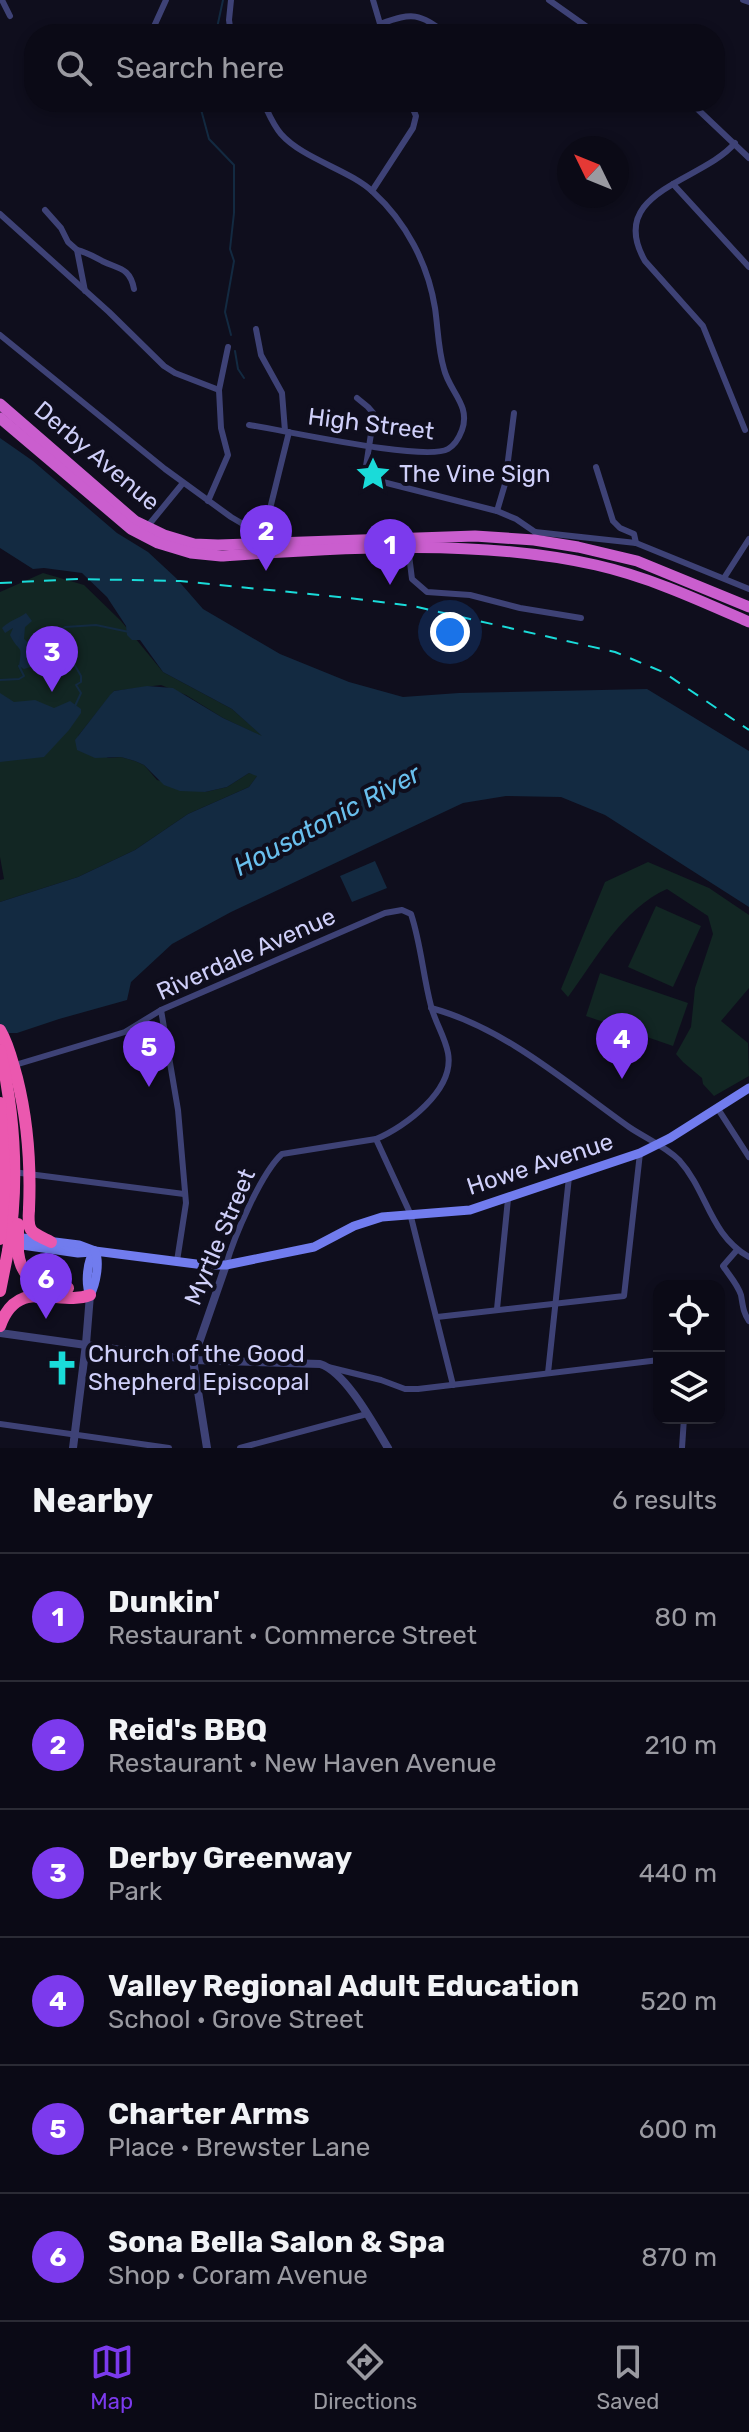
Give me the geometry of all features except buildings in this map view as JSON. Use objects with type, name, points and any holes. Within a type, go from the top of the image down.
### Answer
[{"type":"highway","name":"Derby Avenue","points":[[0,404],[33,439],[131,529],[180,550],[221,556],[263,544]]},
{"type":"highway","name":"Derby Avenue","points":[[0,418],[33,439]]},
{"type":"highway","name":"Derby Avenue","points":[[106,503],[164,535],[194,544],[263,544]]},
{"type":"highway","points":[[408,543],[475,536],[534,536],[637,561],[749,607]]},
{"type":"highway","points":[[263,544],[408,543],[532,553],[598,565],[639,577],[749,622]]},
{"type":"highway","points":[[0,1030],[7,1043],[28,1126],[28,1225],[32,1232],[51,1242]]},
{"type":"highway","points":[[0,1050],[9,1100],[14,1159],[20,1180],[5,1244],[32,1280],[43,1285],[86,1291],[90,1295]]},
{"type":"highway","points":[[0,1103],[5,1180],[5,1244],[0,1291]]},
{"type":"highway","points":[[2,1331],[12,1306],[26,1298],[41,1294],[90,1295]]},
{"type":"main road","name":"Howe Avenue","points":[[5,1244],[78,1253],[95,1251],[204,1265],[226,1265],[314,1247],[368,1220],[410,1213],[470,1210],[640,1153],[749,1088]]},
{"type":"main road","name":"Howe Avenue","points":[[5,1244],[51,1242],[95,1251]]},
{"type":"main road","points":[[90,1295],[98,1256],[95,1251]]},
{"type":"street","points":[[2,0],[10,16]]},
{"type":"street","points":[[155,24],[166,0]]},
{"type":"street","points":[[230,24],[231,0]]},
{"type":"street","points":[[373,0],[380,24],[406,16],[419,16],[433,24]]},
{"type":"street","points":[[549,0],[583,24]]},
{"type":"street","points":[[743,0],[749,2]]},
{"type":"street","name":"High Street","points":[[249,425],[371,447],[443,451],[460,436],[465,417],[460,400],[443,368],[435,305],[422,260],[411,239],[372,191],[289,142],[277,129],[268,112]]},
{"type":"street","points":[[372,191],[413,128],[414,112]]},
{"type":"street","points":[[701,112],[749,158]]},
{"type":"street","points":[[735,143],[710,164],[652,196],[643,207],[635,229],[639,251],[645,261],[703,326],[745,430]]},
{"type":"street","points":[[673,184],[749,267]]},
{"type":"street","points":[[45,210],[77,250],[122,268],[134,289]]},
{"type":"street","points":[[0,214],[164,366],[219,390]]},
{"type":"street","points":[[77,250],[85,291]]},
{"type":"street","points":[[0,335],[108,425],[263,544],[287,431],[282,393],[261,355],[256,329]]},
{"type":"street","points":[[208,501],[228,455],[221,428],[219,390],[228,347]]},
{"type":"street","points":[[357,398],[374,414],[365,473],[370,480],[497,511],[516,519],[534,536],[636,543],[749,589]]},
{"type":"street","points":[[497,511],[505,484],[514,413]]},
{"type":"street","points":[[596,467],[613,521],[634,534],[636,543]]},
{"type":"street","points":[[147,527],[183,483]]},
{"type":"street","points":[[532,553],[534,536]]},
{"type":"street","points":[[724,578],[749,539]]},
{"type":"street","points":[[408,543],[414,583],[427,592],[470,595],[520,608],[581,618]]},
{"type":"street","name":"Riverdale Avenue","points":[[0,1070],[125,1032],[161,1010],[385,913],[407,911],[413,921]]},
{"type":"street","name":"Myrtle Street","points":[[207,1448],[193,1360],[226,1265],[271,1167],[282,1154],[376,1139],[400,1127],[438,1092],[446,1077],[448,1051],[431,1008],[413,921]]},
{"type":"street","points":[[431,1008],[468,1022],[525,1053],[671,1153],[690,1174],[718,1229],[737,1250],[749,1257]]},
{"type":"street","points":[[161,1010],[178,1110],[186,1203],[177,1261]]},
{"type":"street","points":[[718,1109],[749,1157]]},
{"type":"street","points":[[376,1139],[410,1213],[453,1385]]},
{"type":"street","points":[[437,1317],[624,1296],[640,1153]]},
{"type":"street","points":[[0,1171],[184,1194]]},
{"type":"street","points":[[548,1373],[569,1177]]},
{"type":"street","points":[[497,1309],[508,1199]]},
{"type":"street","points":[[737,1250],[723,1266],[741,1294],[742,1308],[749,1321]]},
{"type":"street","points":[[73,1448],[90,1295]]},
{"type":"street","points":[[2,1331],[193,1360],[304,1363],[381,1380],[405,1389],[653,1361]]},
{"type":"street","points":[[328,1367],[367,1414],[388,1448]]},
{"type":"street","points":[[240,1448],[367,1414]]},
{"type":"street","points":[[0,1424],[169,1448]]},
{"type":"street","points":[[682,1448],[684,1424]]},
{"type":"green space","points":[[43,573],[84,585],[121,621],[163,672],[232,709],[265,738],[223,718],[186,695],[161,685],[114,691],[78,736],[108,758],[121,757],[135,761],[144,765],[157,780],[205,792],[227,787],[249,773],[258,775],[249,787],[188,814],[135,850],[78,877],[0,902],[0,880],[4,879],[0,857],[0,592]]},
{"type":"green space","points":[[648,862],[709,888],[749,915],[749,988],[721,1021],[748,1043],[749,1076],[714,1096],[703,1084],[702,1078],[676,1054],[691,1027],[695,988],[713,934],[708,916],[667,889],[636,909],[623,922],[568,997],[561,989],[605,882]]},
{"type":"green space","points":[[656,906],[701,926],[673,987],[628,967]]},
{"type":"green space","points":[[600,973],[688,1003],[673,1046],[586,1016]]},
{"type":"water","name":"Housatonic River","points":[[0,438],[33,461],[117,533],[148,552],[203,609],[280,654],[349,682],[403,697],[647,689],[749,751],[749,907],[605,815],[561,797],[506,796],[463,803],[231,912],[172,944],[131,982],[127,1000],[17,1033],[0,1033],[0,902],[78,877],[135,850],[188,814],[249,787],[257,776],[249,773],[227,787],[205,792],[180,791],[164,785],[144,765],[135,761],[121,757],[95,758],[77,750],[75,740],[110,695],[114,691],[147,686],[173,688],[223,718],[262,736],[232,709],[163,672],[140,640],[132,640],[127,635],[126,626],[107,597],[82,573],[33,569],[0,548]]},
{"type":"water","points":[[26,613],[32,621],[25,627],[24,639],[45,651],[44,660],[24,669],[19,666],[20,651],[10,635],[13,628],[5,633],[2,628]]},
{"type":"water","points":[[0,693],[14,702],[35,700],[54,708],[70,701],[81,709],[81,713],[44,757],[0,762]]},
{"type":"water","points":[[375,861],[387,888],[352,902],[340,876]]},
{"type":"waterway","points":[[218,24],[223,0]]},
{"type":"waterway","points":[[202,112],[209,139],[234,165],[230,249],[234,261],[225,312],[231,335]]},
{"type":"waterway","points":[[235,351],[238,369],[244,378]]},
{"type":"waterway","points":[[75,706],[81,693],[76,685],[81,682],[81,676],[65,648],[62,629],[96,625],[129,632]]},
{"type":"waterway","points":[[0,680],[24,676],[19,666]]},
{"type":"railway","points":[[0,583],[78,579],[180,581],[413,606],[615,652],[663,672],[749,730]]},
{"type":"place","name":"The Vine Sign","points":[[373,474]]},
{"type":"place","name":"Reid's BBQ","points":[[266,571]]},
{"type":"place","name":"Dunkin'","points":[[390,585]]},
{"type":"place","name":"Derby Greenway","points":[[52,692]]},
{"type":"place","name":"Valley Regional Adult Education","points":[[622,1079]]},
{"type":"place","name":"Charter Arms","points":[[149,1087]]},
{"type":"place","name":"Sona Bella Salon & Spa","points":[[46,1319]]},
{"type":"place","name":"Church of the Good Shepherd Episcopal","points":[[62,1368]]}]
